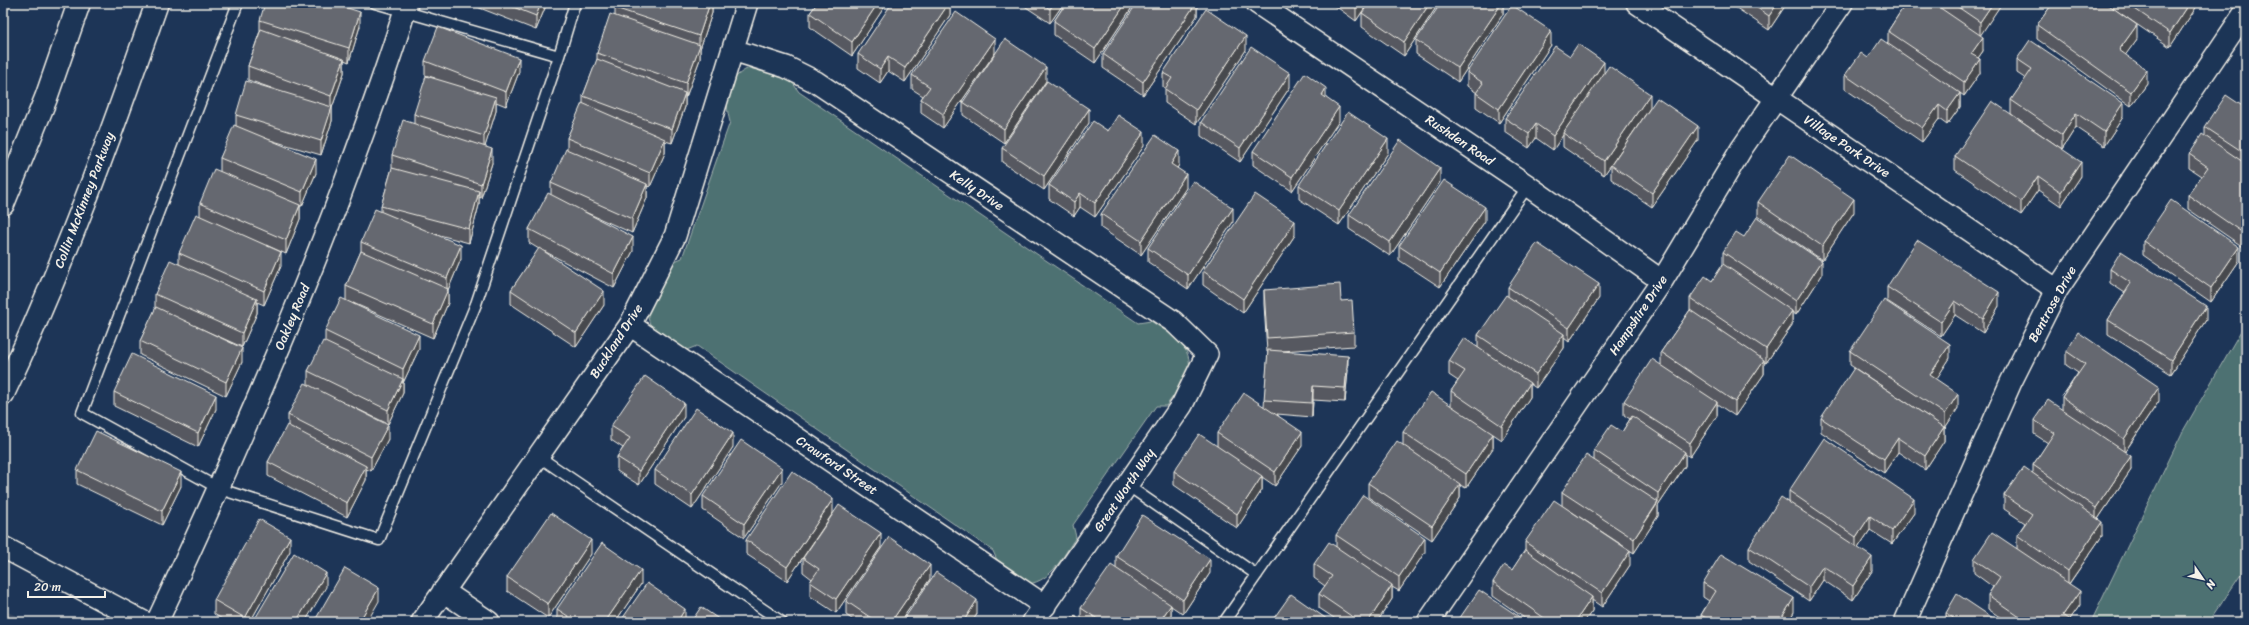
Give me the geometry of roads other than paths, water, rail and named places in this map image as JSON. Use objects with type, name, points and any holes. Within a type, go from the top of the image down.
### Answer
[{"type":"street","points":[[3,204],[46,98],[79,3]]},
{"type":"street","name":"Collin McKinney Parkway","points":[[3,394],[38,319],[118,115],[157,3]]},
{"type":"street","name":"Buckland Drive","points":[[422,622],[630,325],[674,236],[734,50],[747,3]]},
{"type":"street","name":"Rushden Road","points":[[1257,3],[1528,186],[1662,281]]},
{"type":"street","name":"Village Park Drive","points":[[1637,3],[2057,290]]},
{"type":"street","name":"Hampshire Drive","points":[[1428,622],[1662,281],[1698,224],[1716,188],[1842,3]]},
{"type":"street","name":"Oakley Road","points":[[157,622],[220,489],[309,278],[363,135],[406,8]]},
{"type":"street","name":"Bentrose Drive","points":[[1905,622],[2011,382],[2057,290],[2246,11]]},
{"type":"street","name":"Kelly Drive","points":[[734,50],[786,67],[816,82],[1174,322],[1207,354]]},
{"type":"street","name":"Crawford Street","points":[[630,325],[1039,614]]},
{"type":"street","name":"Great Worth Way","points":[[1039,614],[1182,405],[1207,354]]},
{"type":"street","points":[[3,547],[144,622]]},
{"type":"street","points":[[444,591],[489,622]]},
{"type":"lane","points":[[238,3],[82,412],[220,489],[380,540],[476,304],[559,56],[574,3]]},
{"type":"lane","points":[[375,3],[406,8],[559,56]]},
{"type":"lane","points":[[1224,622],[1528,186]]},
{"type":"lane","points":[[538,456],[782,622]]},
{"type":"lane","points":[[1127,486],[1257,575]]}]
